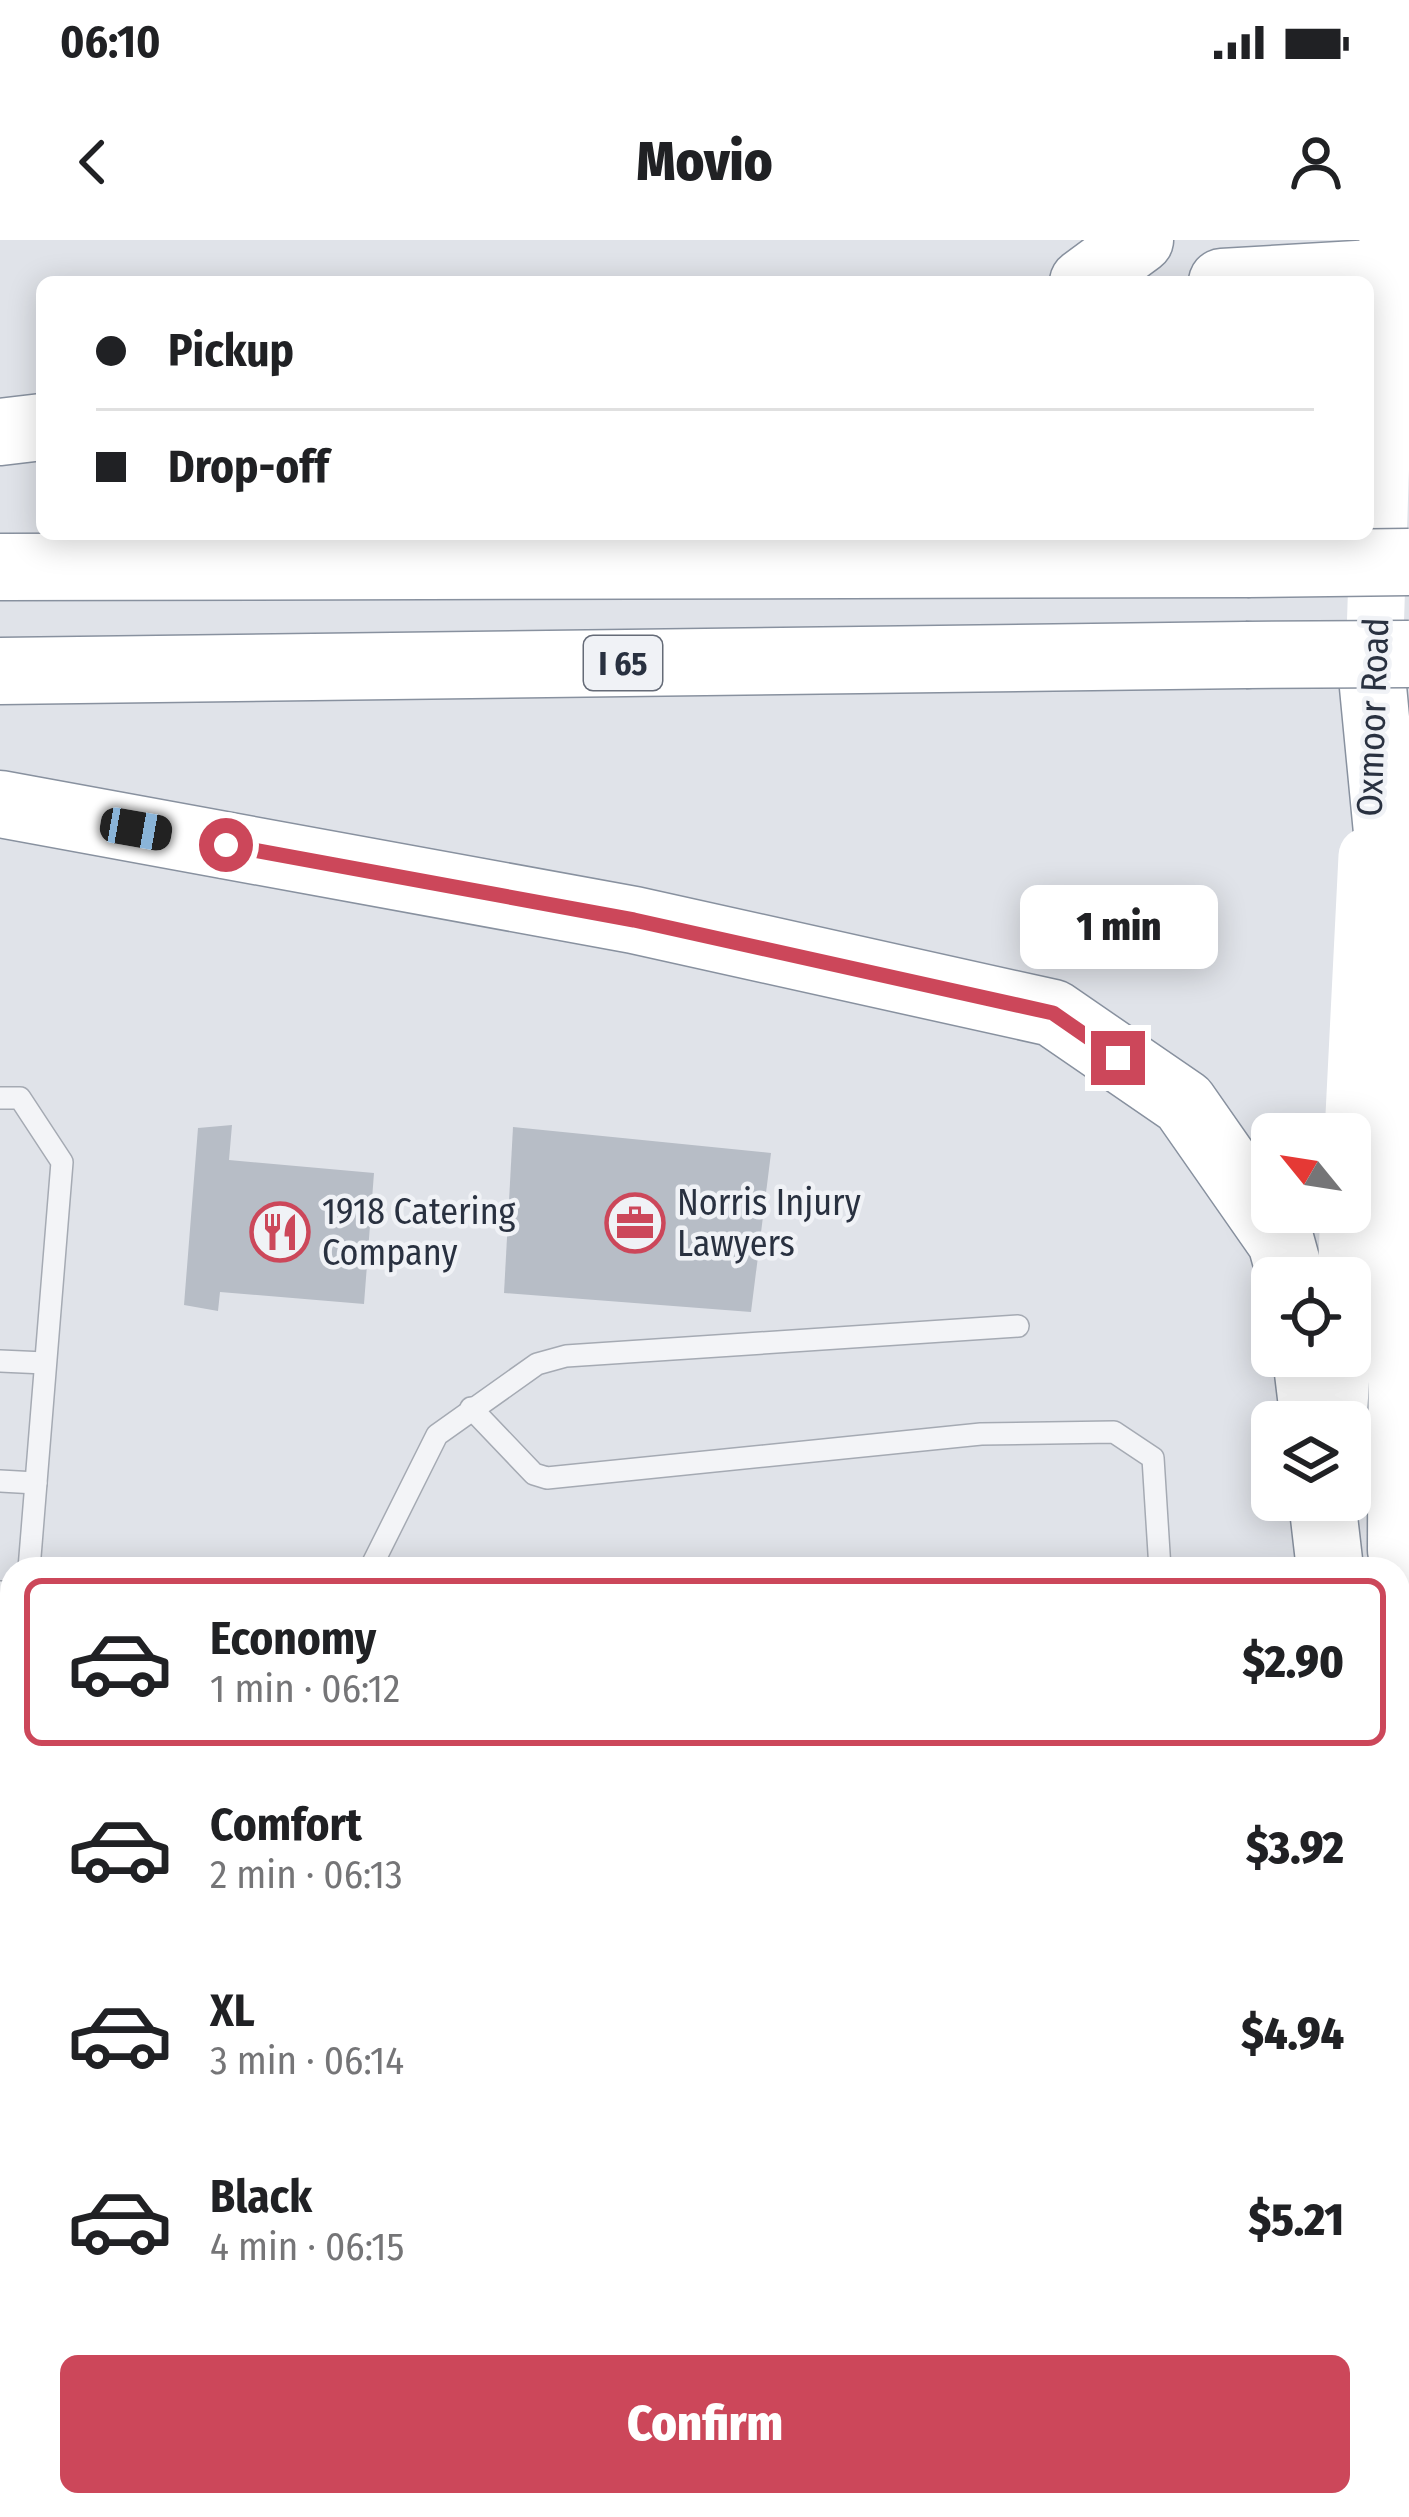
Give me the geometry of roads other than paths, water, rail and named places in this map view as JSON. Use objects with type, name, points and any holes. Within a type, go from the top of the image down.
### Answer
[{"type":"highway","points":[[1091,276],[1140,240]]},
{"type":"highway","points":[[1267,276],[1396,259]]},
{"type":"highway","points":[[0,432],[36,428]]},
{"type":"highway","points":[[0,567],[1409,562]]},
{"type":"highway","name":"I 65","points":[[0,671],[1246,655],[1391,670]]},
{"type":"highway","points":[[1391,670],[1402,998],[1402,1550],[1409,1555]]},
{"type":"highway","points":[[0,804],[634,920],[1053,1013],[1184,1103],[1281,1242],[1285,1257]]},
{"type":"highway","points":[[1324,1521],[1329,1557]]},
{"type":"main road","name":"Oxmoor Road","points":[[1356,1113],[1391,670],[1396,259]]},
{"type":"main road","points":[[1331,1557],[1333,1521]]},
{"type":"lane","points":[[0,1098],[20,1098],[62,1162],[30,1557]]},
{"type":"lane","points":[[376,1557],[437,1435],[537,1364],[566,1356],[1018,1326]]},
{"type":"lane","points":[[0,1361],[45,1363]]},
{"type":"lane","points":[[471,1408],[534,1474],[547,1478],[981,1434],[1114,1432],[1153,1458],[1159,1557]]},
{"type":"lane","points":[[0,1481],[36,1484]]},
{"type":"place","name":"Norris Injury Lawyers","points":[[635,1223]]},
{"type":"place","name":"1918 Catering Company","points":[[280,1232]]}]
